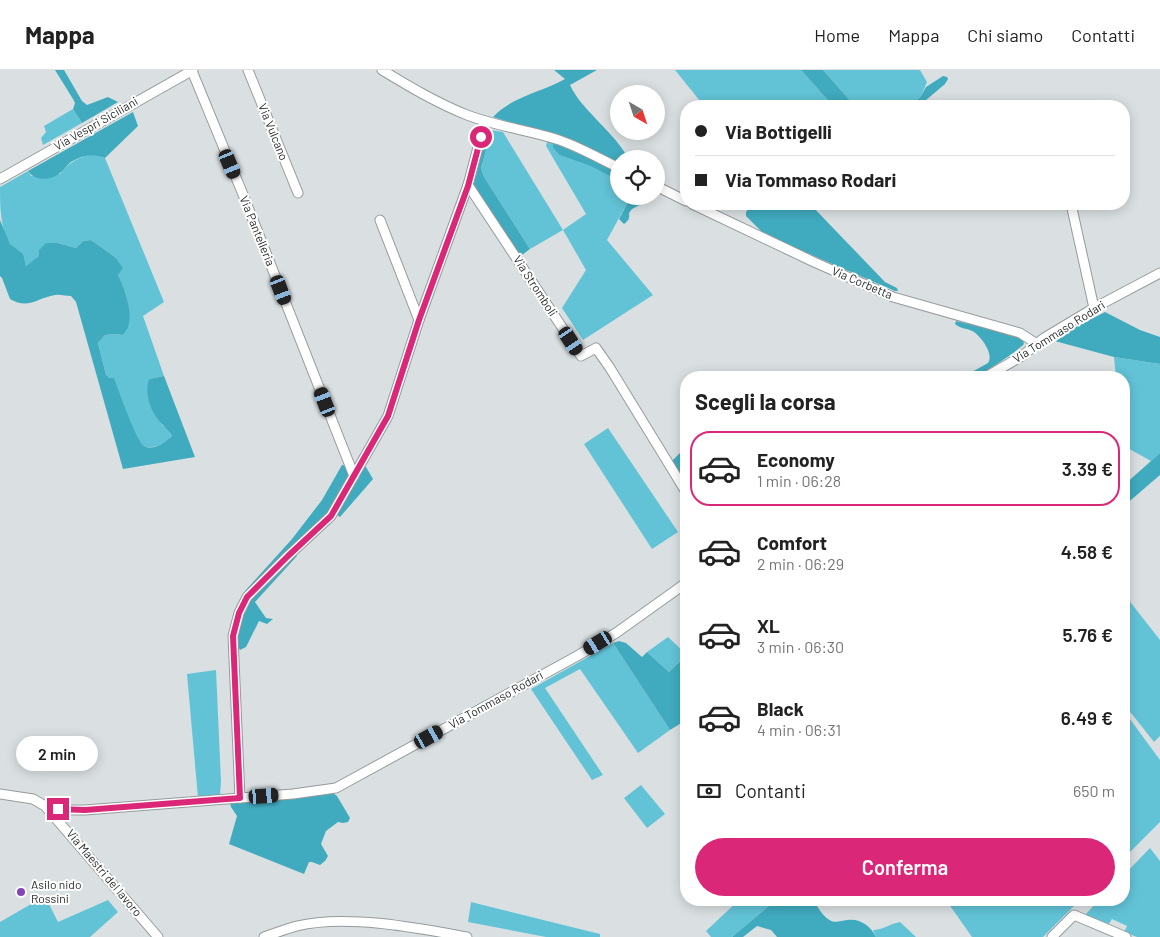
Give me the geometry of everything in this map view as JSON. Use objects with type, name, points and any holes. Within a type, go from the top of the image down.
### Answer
[{"type":"street","name":"Via Vespri Siciliani","points":[[0,179],[192,70]]},
{"type":"street","name":"Via Pantelleria","points":[[192,70],[354,476]]},
{"type":"street","name":"Via Vulcano","points":[[248,70],[298,194]]},
{"type":"street","points":[[382,70],[432,100],[485,121],[556,139],[610,164]]},
{"type":"street","points":[[240,798],[233,636],[239,613],[247,597],[331,516],[388,416],[419,320],[468,186],[485,121]]},
{"type":"street","name":"Via Stromboli","points":[[468,186],[581,356],[596,348],[680,482]]},
{"type":"street","points":[[665,190],[680,198]]},
{"type":"street","name":"Via Corbetta","points":[[705,210],[893,297],[1020,333],[1037,344]]},
{"type":"street","points":[[1072,210],[1094,308]]},
{"type":"street","points":[[380,220],[419,320]]},
{"type":"street","name":"Via Tommaso Rodari","points":[[996,371],[1094,308],[1160,273]]},
{"type":"street","name":"Via Tommaso Rodari","points":[[0,794],[33,799],[49,810],[85,810],[293,794],[336,788],[577,656],[616,633],[680,587]]},
{"type":"street","name":"Via Maestri del lavoro","points":[[49,810],[158,937]]},
{"type":"street","points":[[1052,937],[1074,915],[1126,937]]},
{"type":"street","points":[[264,937],[298,926],[334,922],[415,928],[467,937]]},
{"type":"shaded area","points":[[55,70],[64,70],[82,101],[87,105],[108,97],[118,102],[82,123],[73,109],[75,103],[73,99]]},
{"type":"shaded area","points":[[554,70],[597,70],[570,85],[588,111],[610,134],[610,140],[616,140],[623,150],[610,150],[610,160],[546,133],[493,117],[509,104],[565,79]]},
{"type":"shaded area","points":[[675,70],[801,70],[828,100],[699,100]]},
{"type":"shaded area","points":[[801,70],[823,70],[850,100],[828,100]]},
{"type":"shaded area","points":[[823,70],[920,70],[927,82],[921,96],[917,100],[850,100]]},
{"type":"shaded area","points":[[943,76],[948,79],[945,84],[926,100],[917,100],[926,87]]},
{"type":"shaded area","points":[[73,109],[82,123],[43,145],[41,138],[46,132],[44,126]]},
{"type":"shaded area","points":[[133,112],[138,126],[105,158],[92,155],[79,158],[71,162],[56,176],[48,179],[34,177],[28,171]]},
{"type":"shaded area","points":[[487,129],[491,133],[481,168],[484,177],[530,249],[522,255],[515,251],[473,184],[472,180]]},
{"type":"shaded area","points":[[490,130],[503,132],[563,230],[530,249],[484,177],[481,168],[491,133]]},
{"type":"shaded area","points":[[547,142],[553,143],[553,148],[559,155],[590,166],[610,176],[610,205],[626,205],[607,240],[653,295],[583,340],[562,308],[586,270],[563,230],[586,214],[546,146]]},
{"type":"shaded area","points":[[553,143],[610,168],[610,176],[590,166],[559,155],[553,148]]},
{"type":"shaded area","points":[[95,154],[105,158],[164,302],[143,316],[164,376],[149,379],[162,425],[168,429],[172,436],[162,444],[154,447],[141,445],[106,375],[98,343],[105,335],[122,335],[128,321],[128,305],[118,275],[122,268],[115,257],[91,240],[83,241],[76,248],[58,243],[26,266],[21,255],[10,244],[2,224],[0,187],[28,171],[31,176],[60,174],[75,160]]},
{"type":"shaded area","points":[[626,205],[639,205],[632,209],[628,220],[624,224],[619,219]]},
{"type":"shaded area","points":[[748,210],[816,210],[885,282],[897,288],[898,291],[765,235],[746,216]]},
{"type":"shaded area","points":[[0,220],[10,244],[23,254],[26,266],[39,256],[39,250],[46,243],[58,243],[76,248],[83,241],[91,240],[115,257],[123,268],[118,275],[127,297],[130,314],[127,330],[122,335],[105,335],[98,343],[106,375],[109,378],[114,378],[141,443],[151,448],[162,444],[172,436],[155,415],[147,391],[149,379],[164,376],[195,457],[123,469],[76,302],[71,296],[59,295],[27,303],[16,302],[10,299],[0,276]]},
{"type":"shaded area","points":[[1105,312],[1140,330],[1160,337],[1160,364],[1114,357],[1051,340]]},
{"type":"shaded area","points":[[956,321],[1015,335],[1023,340],[1024,344],[985,371],[974,371],[988,363],[988,351],[984,342],[977,335],[955,324]]},
{"type":"shaded area","points":[[1114,357],[1160,364],[1160,453],[1151,461],[1130,449],[1130,371],[1115,371]]},
{"type":"shaded area","points":[[608,428],[678,532],[652,549],[584,444]]},
{"type":"shaded area","points":[[680,453],[680,476],[671,462]]},
{"type":"shaded area","points":[[1160,453],[1160,475],[1130,501],[1130,480]]},
{"type":"shaded area","points":[[342,465],[349,466],[353,476],[330,516],[247,597],[245,591],[292,539],[322,500]]},
{"type":"shaded area","points":[[360,467],[366,467],[373,479],[340,517],[334,513]]},
{"type":"shaded area","points":[[295,552],[297,556],[255,602],[266,618],[273,619],[267,624],[259,621],[246,647],[240,650],[235,641],[242,614],[249,598]]},
{"type":"shaded area","points":[[1130,602],[1160,640],[1160,736],[1154,742],[1130,712]]},
{"type":"shaded area","points":[[668,637],[680,648],[680,662],[669,672],[647,652]]},
{"type":"shaded area","points":[[619,641],[626,643],[642,657],[647,652],[669,672],[680,662],[680,724],[670,730],[613,643]]},
{"type":"shaded area","points":[[613,643],[670,730],[638,753],[580,669],[545,688],[603,775],[592,780],[531,689]]},
{"type":"shaded area","points":[[216,670],[220,796],[198,798],[187,674]]},
{"type":"shaded area","points":[[1130,719],[1160,760],[1160,822],[1130,852]]},
{"type":"shaded area","points":[[641,785],[665,814],[647,828],[624,798]]},
{"type":"shaded area","points":[[326,794],[337,796],[350,818],[348,822],[338,822],[326,831],[321,844],[328,856],[320,865],[309,862],[304,874],[229,844],[237,816],[230,803]]},
{"type":"shaded area","points":[[1150,848],[1160,861],[1160,937],[1137,937],[1124,932],[1127,926],[1112,919],[1109,924],[1085,915],[1093,906],[1130,906],[1130,869]]},
{"type":"shaded area","points":[[45,896],[58,922],[108,900],[118,912],[90,937],[0,937],[0,922]]},
{"type":"shaded area","points":[[471,902],[600,934],[600,937],[546,937],[468,922]]},
{"type":"shaded area","points":[[733,906],[769,906],[732,937],[711,937],[706,931]]},
{"type":"shaded area","points":[[769,906],[817,906],[830,921],[856,920],[868,926],[876,937],[777,937],[771,930],[757,926],[743,937],[732,937]]},
{"type":"shaded area","points":[[950,906],[1074,906],[1043,937],[972,937]]},
{"type":"shaded area","points":[[900,922],[916,937],[876,937],[873,930]]},
{"type":"place","name":"Asilo nido Rossini","points":[[21,892]]},
{"type":"route","points":[[58,809],[85,810],[240,798],[233,636],[239,613],[247,597],[331,516],[388,416],[419,320],[468,186],[481,137]]}]
